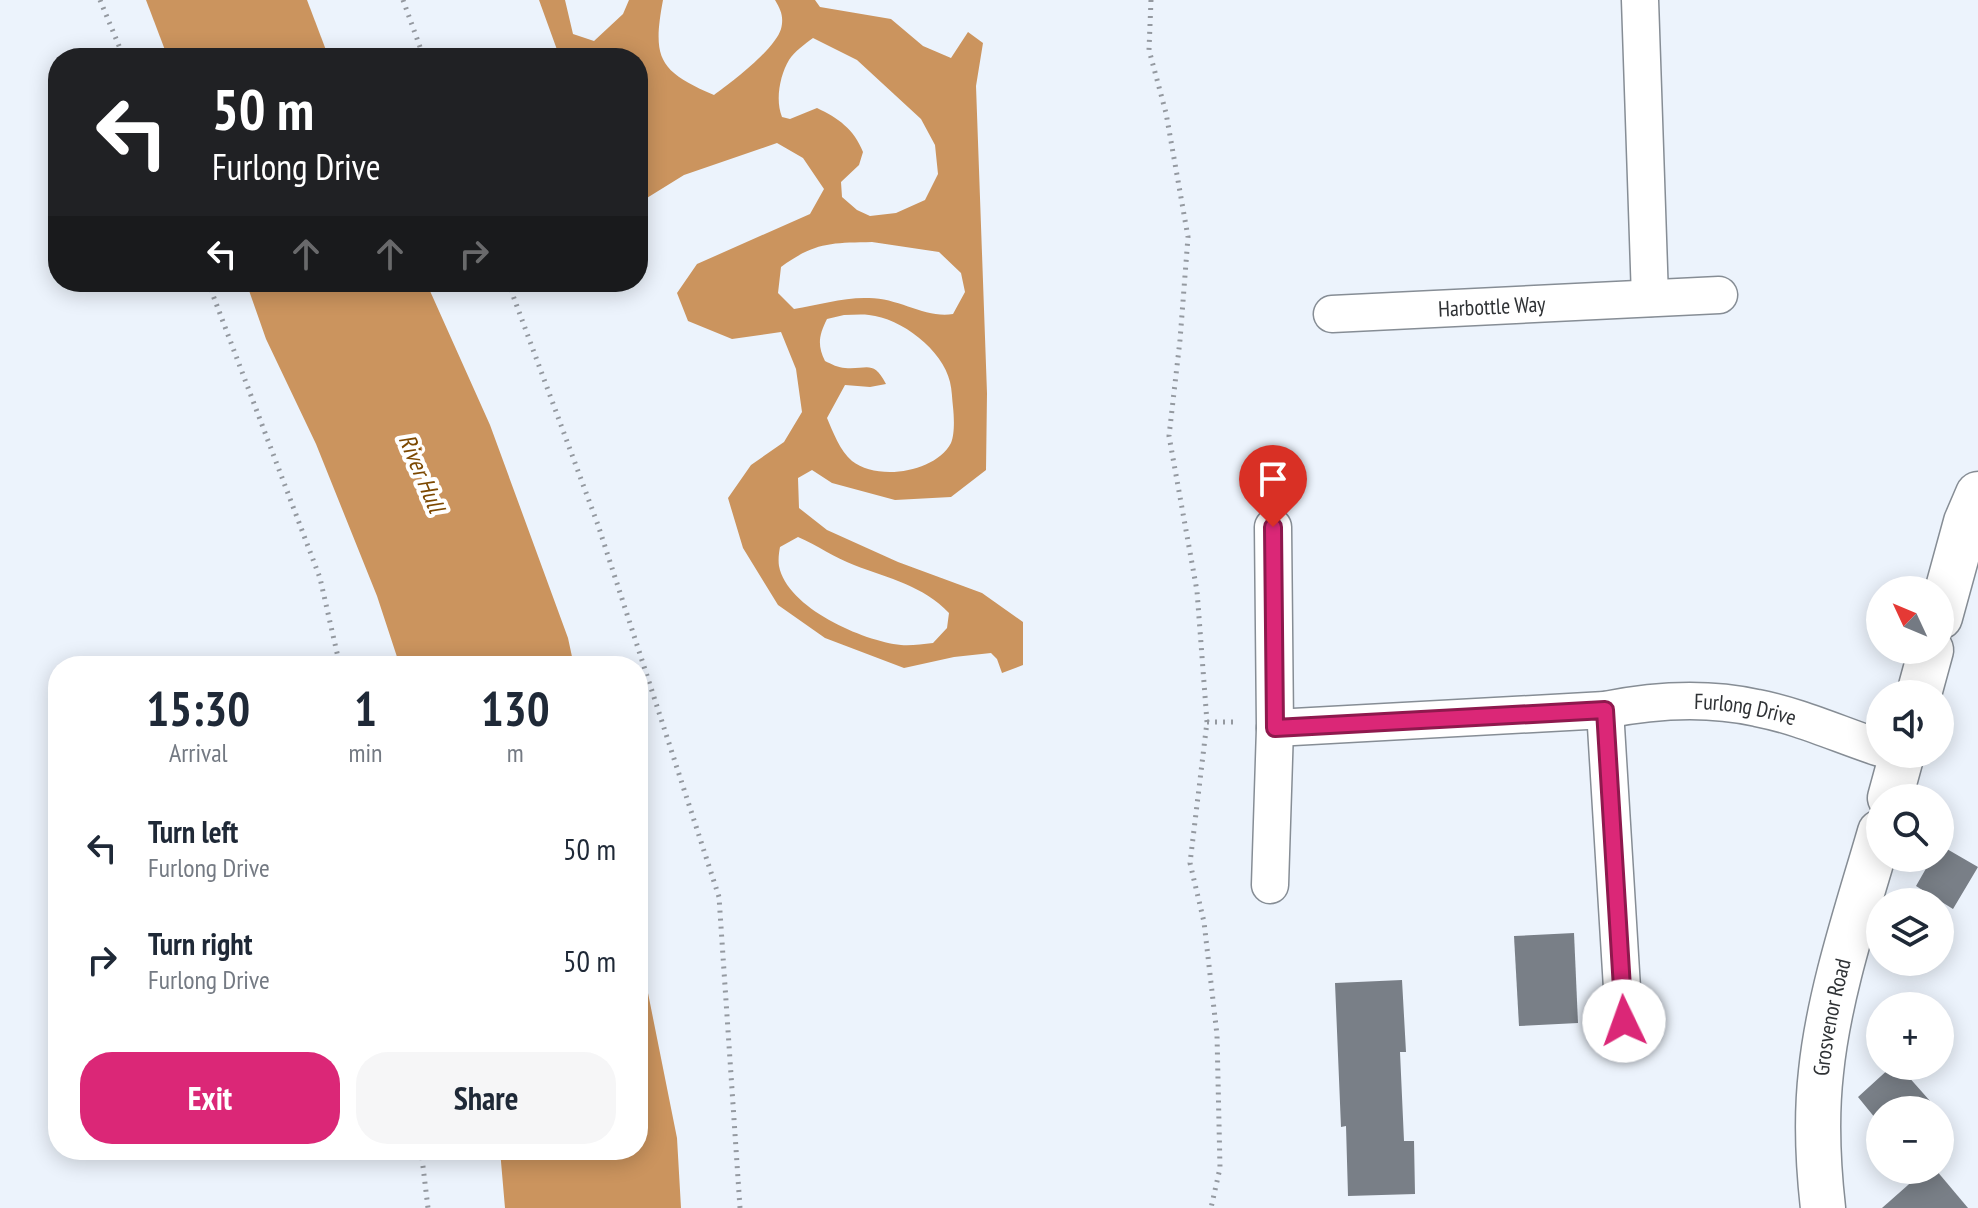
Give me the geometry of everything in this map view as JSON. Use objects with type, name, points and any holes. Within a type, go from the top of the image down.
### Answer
[{"type":"street","points":[[1640,0],[1650,298]]},
{"type":"street","name":"Harbottle Way","points":[[1332,314],[1719,295]]},
{"type":"street","points":[[1951,576],[1966,522],[1978,494]]},
{"type":"street","points":[[1270,885],[1261,725],[1273,527]]},
{"type":"street","name":"Furlong Drive","points":[[1261,725],[1605,710],[1649,702],[1709,702],[1758,708],[1866,743]]},
{"type":"street","points":[[1605,710],[1624,1021]]},
{"type":"street","name":"Grosvenor Road","points":[[1823,1208],[1819,1172],[1821,1072],[1840,972],[1869,872]]},
{"type":"path","points":[[100,0],[120,48]]},
{"type":"path","points":[[403,0],[420,48]]},
{"type":"path","points":[[1151,0],[1149,50],[1166,113],[1188,237],[1169,436],[1197,591],[1207,722],[1190,863],[1204,922],[1217,1035],[1220,1168],[1211,1208]]},
{"type":"path","points":[[212,292],[320,578],[338,656]]},
{"type":"path","points":[[512,292],[598,525],[641,656]]},
{"type":"path","points":[[648,679],[719,897],[740,1208]]},
{"type":"path","points":[[1207,722],[1261,725]]},
{"type":"path","points":[[422,1160],[428,1208]]},
{"type":"water","points":[[146,0],[307,0],[325,48],[164,48]]},
{"type":"water","points":[[539,0],[565,0],[573,34],[594,41],[623,14],[629,0],[663,0],[659,36],[664,61],[681,78],[714,95],[752,65],[777,37],[782,17],[775,0],[815,0],[820,7],[891,19],[923,46],[951,58],[968,32],[983,43],[976,86],[987,393],[986,470],[951,497],[895,500],[832,483],[812,470],[798,478],[799,508],[827,530],[898,562],[982,593],[1023,622],[1023,665],[1002,673],[991,653],[904,668],[825,638],[778,605],[743,548],[728,498],[751,465],[784,442],[802,412],[796,369],[781,332],[732,339],[688,321],[677,293],[697,264],[810,214],[824,189],[803,158],[777,143],[684,175],[648,197],[648,48],[556,48]],"holes":[[[813,38],[857,60],[921,119],[935,145],[938,174],[925,200],[896,213],[870,216],[857,210],[842,197],[841,182],[859,165],[863,152],[850,131],[817,108],[790,119],[782,117],[779,95],[783,73],[791,57]],[[872,242],[939,252],[961,273],[965,292],[953,314],[933,314],[891,301],[869,298],[794,309],[778,293],[781,267],[804,253],[834,244]],[[869,315],[894,322],[919,338],[939,358],[950,382],[953,435],[943,453],[932,461],[905,471],[876,471],[852,461],[837,441],[827,418],[845,385],[870,387],[886,384],[873,368],[843,368],[825,361],[820,340],[822,330],[827,319]],[[798,537],[847,562],[917,589],[949,613],[947,628],[933,643],[901,645],[867,637],[829,620],[796,596],[779,566],[780,547]]]},
{"type":"water","name":"River Hull","points":[[250,292],[430,292],[490,425],[572,656],[397,656],[377,596],[316,444],[266,339]]},
{"type":"water","points":[[648,993],[677,1138],[681,1208],[505,1208],[501,1160],[648,1160]]},
{"type":"building","points":[[1954,853],[1978,867],[1954,907],[1954,888],[1916,886],[1924,872],[1954,872]]},
{"type":"building","points":[[1574,933],[1578,1023],[1519,1026],[1514,936]]},
{"type":"building","points":[[1402,980],[1406,1052],[1400,1052],[1404,1141],[1414,1141],[1415,1194],[1348,1196],[1346,1126],[1341,1127],[1335,983]]},
{"type":"building","points":[[1877,1080],[1911,1080],[1926,1096],[1866,1096],[1866,1107],[1858,1097]]},
{"type":"building","points":[[1909,1184],[1948,1184],[1968,1208],[1882,1208]]},
{"type":"route","points":[[1273,527],[1275,728],[1605,710],[1624,1021]]}]
